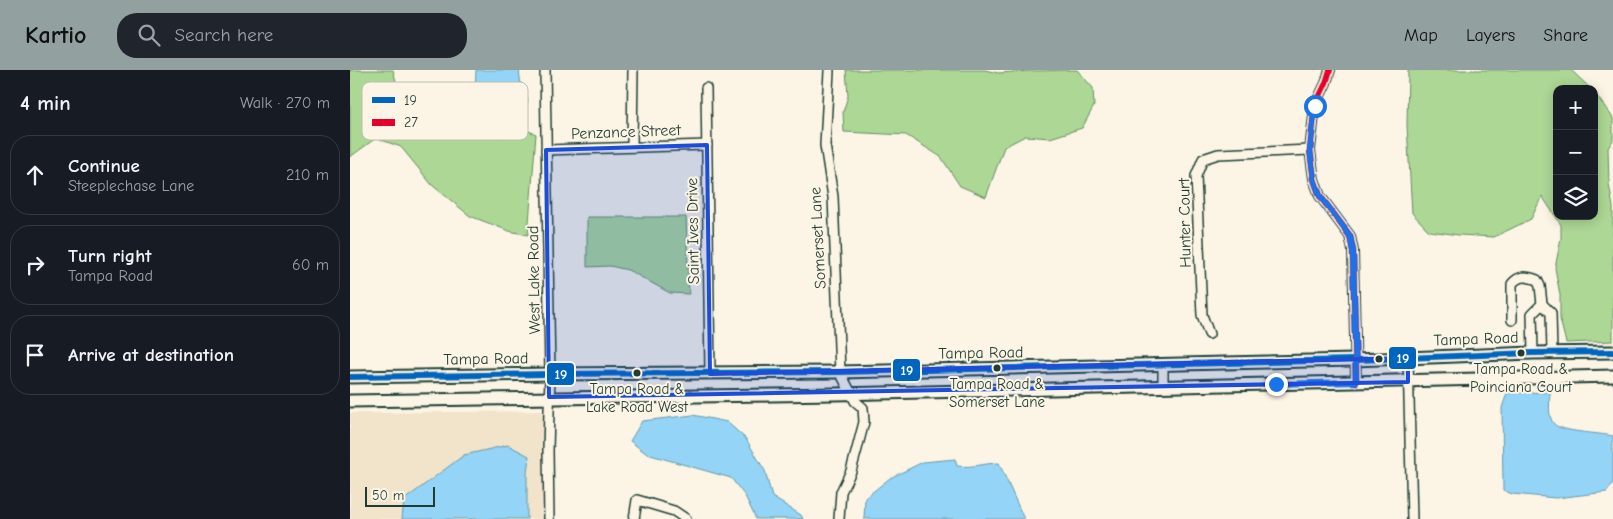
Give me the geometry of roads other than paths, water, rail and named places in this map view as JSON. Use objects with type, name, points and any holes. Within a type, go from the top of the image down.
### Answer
[{"type":"main road","name":"Tampa Road","points":[[350,378],[550,374],[840,372],[1613,352]]},
{"type":"main road","points":[[350,401],[549,397],[853,397],[1613,376]]},
{"type":"street","name":"West Lake Road","points":[[545,70],[550,374],[549,519]]},
{"type":"street","points":[[632,147],[633,70]]},
{"type":"street","points":[[1330,70],[1315,106],[1310,150],[1314,179],[1320,196],[1350,236],[1353,251],[1356,382]]},
{"type":"street","name":"Somerset Lane","points":[[829,71],[825,145],[833,197],[840,372],[853,397],[863,408],[864,422],[851,471],[840,492],[839,519]]},
{"type":"street","name":"Saint Ives Drive","points":[[706,88],[710,374]]},
{"type":"street","name":"Penzance Street","points":[[546,150],[707,145]]},
{"type":"street","name":"Hunter Court","points":[[1209,334],[1202,315],[1196,176],[1203,159],[1218,154],[1310,150]]},
{"type":"street","points":[[1512,320],[1512,284],[1517,278],[1530,277],[1537,280],[1540,286],[1542,304],[1551,313],[1552,353]]},
{"type":"street","points":[[1533,353],[1532,314],[1542,304]]},
{"type":"street","points":[[1408,358],[1412,519]]},
{"type":"street","points":[[1163,365],[1163,387]]},
{"type":"street","points":[[634,519],[637,500],[674,511],[686,519]]},
{"type":"water","points":[[476,70],[519,70],[521,82],[475,82]]},
{"type":"water","points":[[1550,392],[1550,413],[1552,421],[1558,427],[1572,431],[1613,436],[1613,483],[1607,492],[1556,498],[1512,494],[1503,490],[1502,408],[1507,393]]},
{"type":"water","points":[[693,415],[727,422],[746,439],[765,471],[772,497],[801,515],[803,519],[756,519],[745,496],[731,478],[647,454],[630,441],[642,421]]},
{"type":"water","points":[[508,445],[529,456],[527,519],[402,519],[404,500],[464,455]]},
{"type":"water","points":[[955,459],[957,466],[999,463],[1024,519],[864,519],[865,498],[890,478],[923,462]]},
{"type":"place","name":"Tampa Road & Poinciana Court","points":[[1521,353]]},
{"type":"place","name":"Tampa Road & Somerset Lane","points":[[997,368]]},
{"type":"place","name":"Tampa Road & Lake Road West","points":[[637,373]]}]
